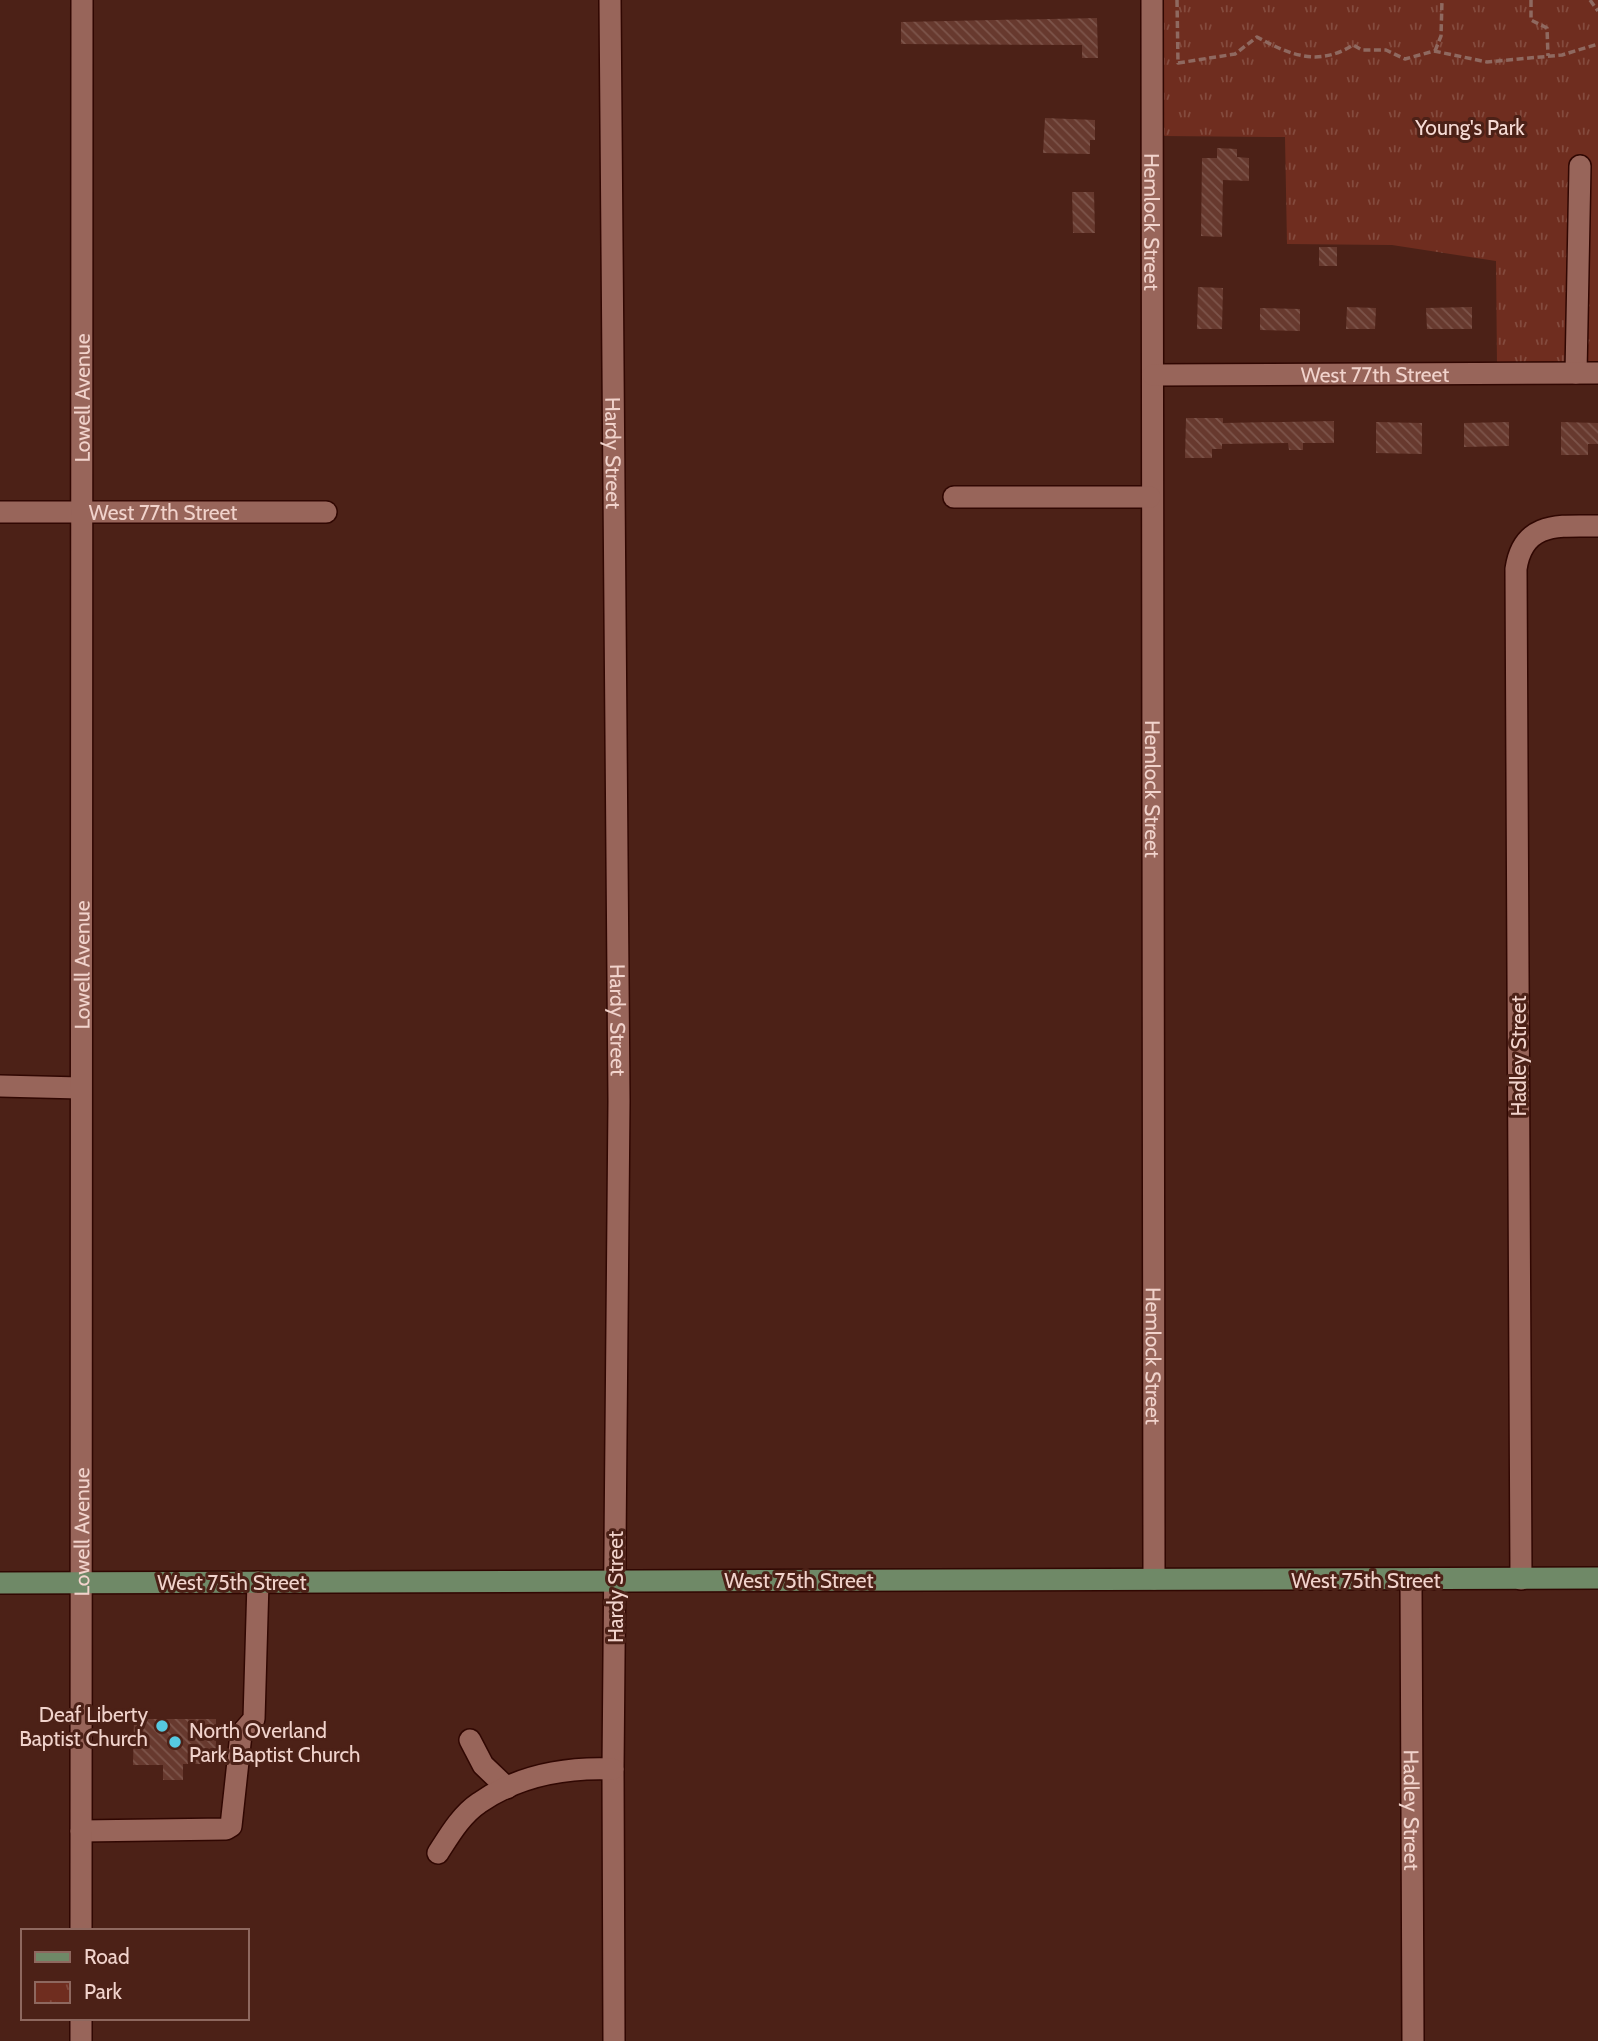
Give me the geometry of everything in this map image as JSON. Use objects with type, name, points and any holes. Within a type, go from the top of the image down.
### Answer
[{"type":"main road","name":"West 75th Street","points":[[0,1583],[1154,1578],[1411,1581],[1598,1578]]},
{"type":"street","name":"Lowell Avenue","points":[[81,1929],[82,0]]},
{"type":"street","name":"Hardy Street","points":[[610,0],[619,1101],[613,1769],[614,2041]]},
{"type":"street","name":"Hemlock Street","points":[[1152,0],[1153,375],[1150,497],[1154,1578]]},
{"type":"street","points":[[1576,373],[1588,313],[1580,166]]},
{"type":"street","name":"West 77th Street","points":[[1153,375],[1598,373]]},
{"type":"street","points":[[954,497],[1150,497]]},
{"type":"street","name":"West 77th Street","points":[[0,512],[326,512]]},
{"type":"street","name":"Hadley Street","points":[[1521,1578],[1516,569],[1518,552],[1530,537],[1548,527],[1598,526]]},
{"type":"street","points":[[0,1086],[80,1088]]},
{"type":"street","name":"Hadley Street","points":[[1411,1581],[1413,2041]]},
{"type":"street","points":[[81,1831],[226,1829],[231,1826],[241,1734],[254,1719],[258,1582]]},
{"type":"street","points":[[470,1740],[483,1765],[506,1788]]},
{"type":"street","points":[[438,1853],[477,1804],[506,1788],[548,1773],[613,1769]]},
{"type":"street","points":[[81,2020],[81,2041]]},
{"type":"path","points":[[1177,0],[1178,63],[1235,54],[1257,37],[1290,55],[1309,58],[1332,57],[1353,46],[1362,50],[1386,50],[1405,59],[1413,54],[1435,51],[1487,62],[1548,57],[1598,44]]},
{"type":"path","points":[[1435,51],[1441,36],[1442,0]]},
{"type":"path","points":[[1590,0],[1598,11]]},
{"type":"path","points":[[1530,1],[1532,23],[1547,28],[1548,57]]},
{"type":"green space","name":"Young's Park","points":[[1163,0],[1598,0],[1598,364],[1497,365],[1496,261],[1392,245],[1287,244],[1285,137],[1163,136]]},
{"type":"building","points":[[1097,18],[1098,58],[1082,58],[1082,45],[901,44],[901,22]]},
{"type":"building","points":[[1045,118],[1095,120],[1095,140],[1090,140],[1090,154],[1043,153]]},
{"type":"building","points":[[1217,148],[1237,149],[1237,157],[1249,158],[1249,181],[1223,180],[1222,237],[1201,236],[1202,158],[1217,158]]},
{"type":"building","points":[[1072,192],[1094,192],[1095,233],[1073,233]]},
{"type":"building","points":[[1319,247],[1337,247],[1337,266],[1319,266]]},
{"type":"building","points":[[1198,287],[1223,288],[1222,329],[1197,329]]},
{"type":"building","points":[[1347,307],[1376,308],[1375,329],[1346,329]]},
{"type":"building","points":[[1472,307],[1472,329],[1427,329],[1426,308]]},
{"type":"building","points":[[1260,308],[1300,309],[1300,331],[1260,330]]},
{"type":"building","points":[[1186,418],[1223,418],[1223,423],[1334,421],[1334,443],[1303,443],[1303,450],[1289,450],[1288,443],[1222,444],[1222,449],[1212,449],[1212,458],[1185,458]]},
{"type":"building","points":[[1376,422],[1422,423],[1422,454],[1376,453]]},
{"type":"building","points":[[1509,422],[1509,446],[1464,447],[1464,423]]},
{"type":"building","points":[[1561,422],[1598,423],[1598,444],[1588,444],[1588,455],[1561,455]]},
{"type":"building","name":"North Overland Park Baptist Church","points":[[134,1719],[216,1719],[216,1764],[183,1764],[183,1780],[163,1780],[163,1765],[133,1765]]},
{"type":"place","name":"Deaf Liberty Baptist Church","points":[[162,1726]]},
{"type":"place","name":"North Overland Park Baptist Church","points":[[175,1742]]}]
